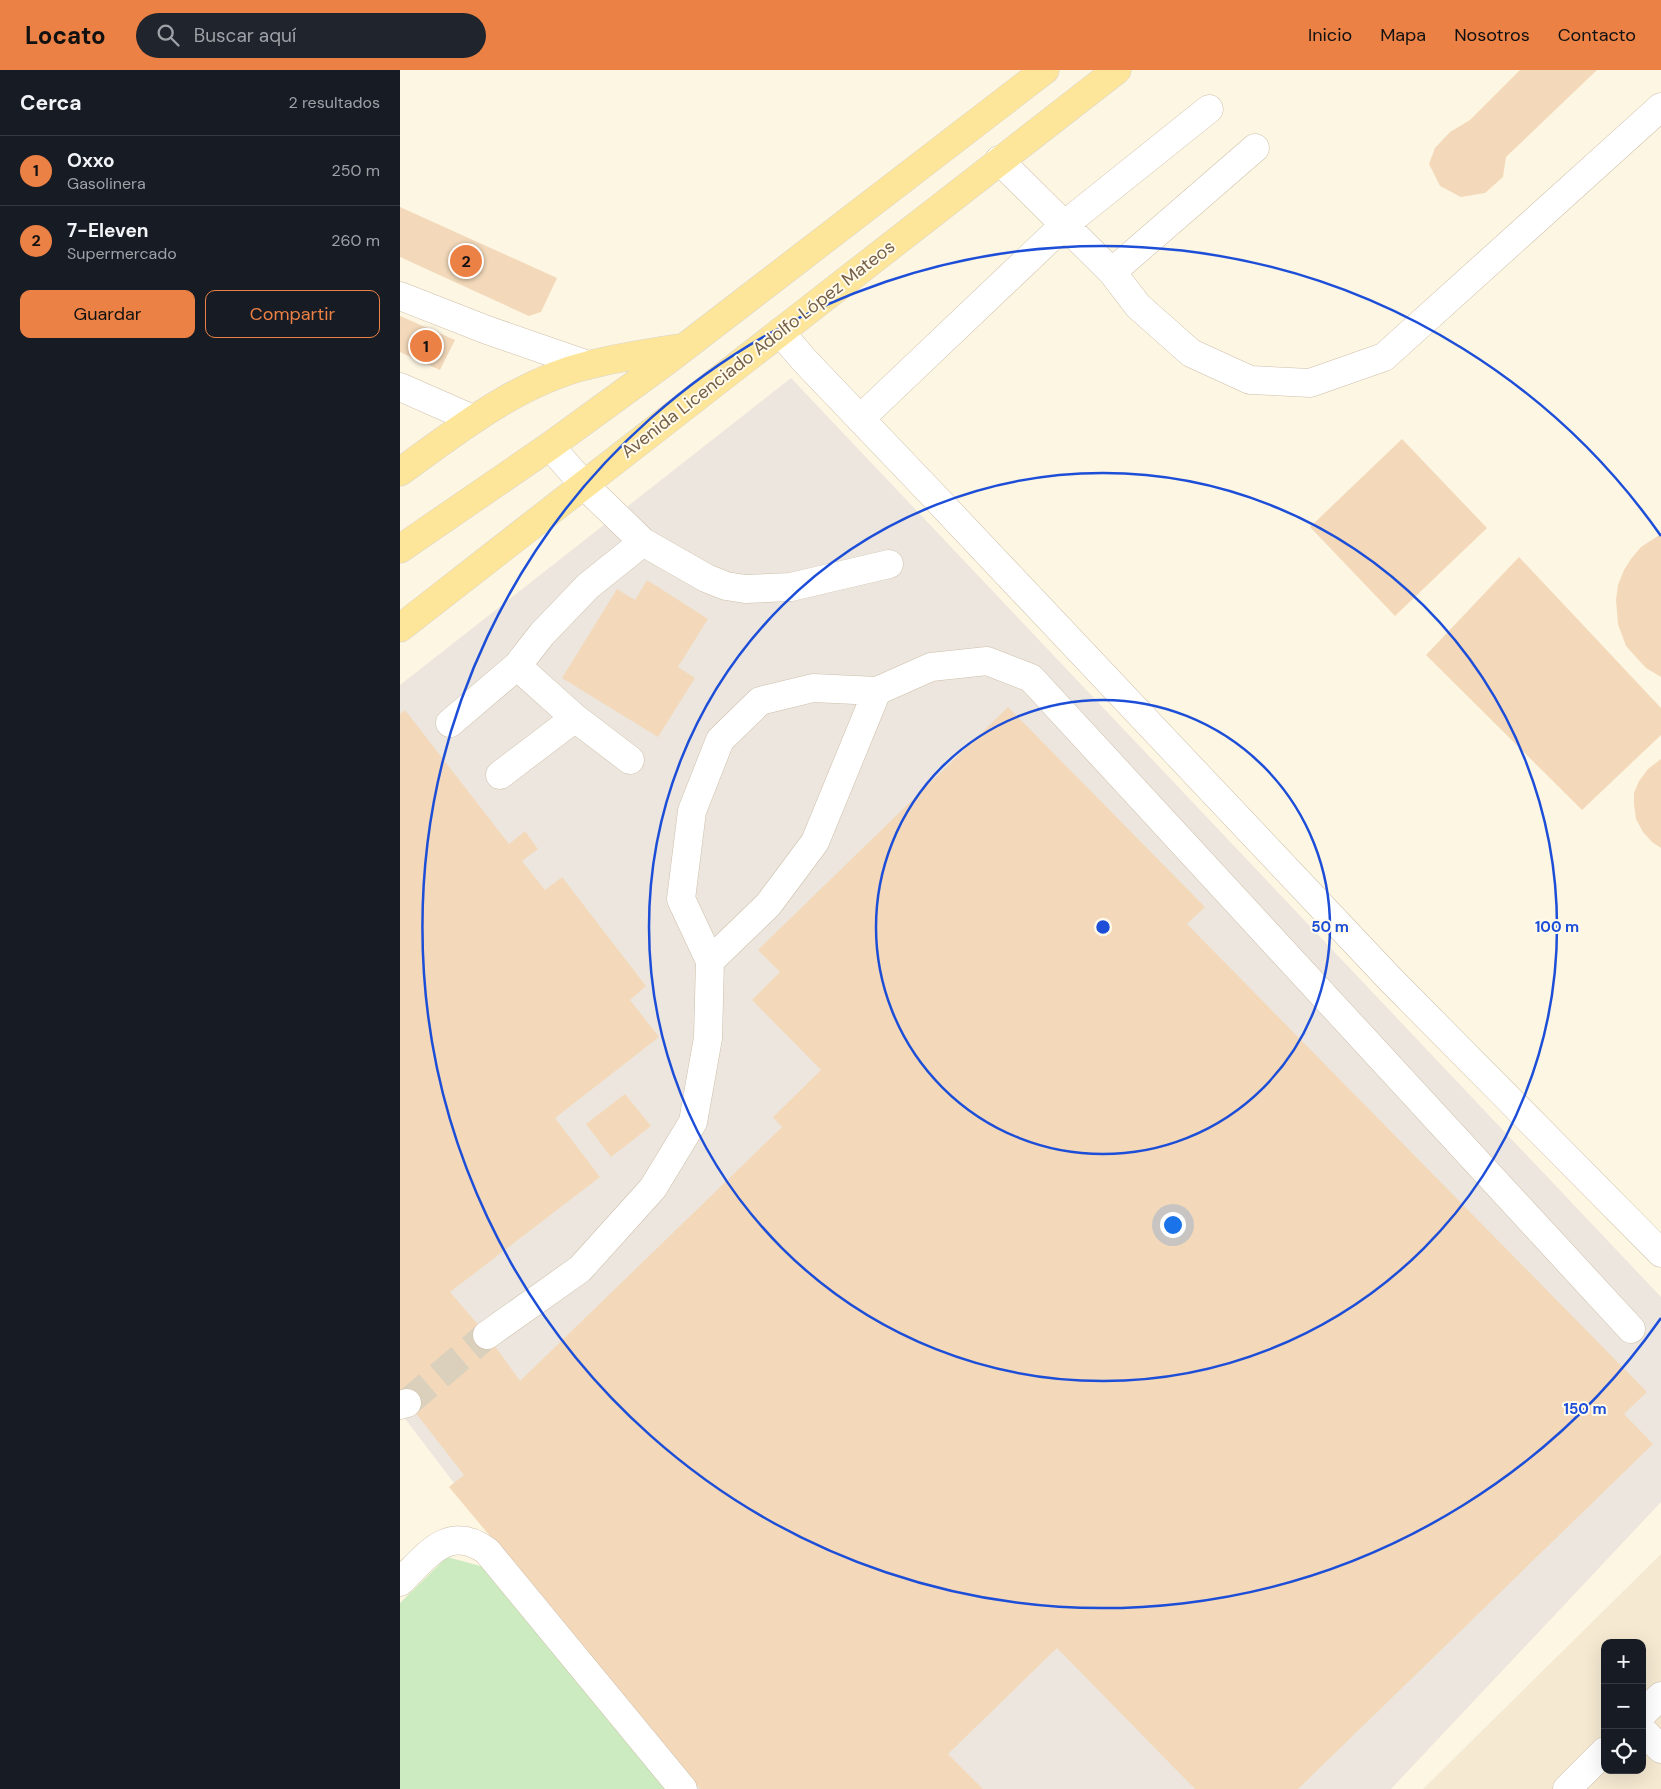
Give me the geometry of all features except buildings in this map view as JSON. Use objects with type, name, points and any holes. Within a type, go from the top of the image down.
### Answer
[{"type":"main road","points":[[401,548],[550,446],[685,346],[1045,70]]},
{"type":"main road","name":"Avenida Licenciado Adolfo López Mateos","points":[[400,628],[1117,70]]},
{"type":"main road","points":[[400,472],[473,419],[510,397],[543,382],[588,365],[685,346]]},
{"type":"street","points":[[999,160],[1112,272],[1138,306],[1191,353],[1250,380],[1310,383],[1384,357],[1661,107]]},
{"type":"street","points":[[860,419],[1064,226],[1209,109]]},
{"type":"street","points":[[1112,272],[1255,148]]},
{"type":"street","points":[[400,296],[487,330],[588,365]]},
{"type":"street","points":[[780,332],[805,362],[1392,981],[1661,1253]]},
{"type":"street","points":[[400,387],[473,419]]},
{"type":"street","points":[[550,446],[584,485],[643,542],[706,578],[726,586],[745,590],[791,587],[889,564]]},
{"type":"street","points":[[450,723],[517,666],[542,634],[588,586],[643,542]]},
{"type":"street","points":[[487,1335],[580,1269],[653,1188],[693,1122],[708,1038],[710,961],[681,899],[692,811],[720,740],[760,701],[813,688],[877,691],[931,668],[987,661],[1031,678],[1631,1329]]},
{"type":"street","points":[[517,666],[575,718],[630,760]]},
{"type":"street","points":[[710,961],[768,906],[815,842],[877,691]]},
{"type":"street","points":[[500,775],[575,718]]},
{"type":"street","points":[[400,1582],[439,1545],[455,1540],[472,1542],[487,1551],[684,1789]]},
{"type":"street","points":[[1646,1710],[1661,1696]]},
{"type":"street","points":[[1646,1734],[1661,1749]]},
{"type":"street","points":[[1567,1789],[1601,1755]]},
{"type":"shaded area","points":[[791,378],[1661,1297],[1661,1502],[1391,1789],[697,1789],[479,1516],[400,1412],[400,685]]},
{"type":"shaded area","points":[[1661,1554],[1661,1789],[1423,1789]]},
{"type":"green space","points":[[447,1557],[484,1567],[672,1789],[400,1789],[400,1603]]},
{"type":"tunnel","points":[[407,1403],[487,1335]]},
{"type":"place","name":"7-Eleven","points":[[466,261]]},
{"type":"place","name":"Oxxo","points":[[426,346]]}]
